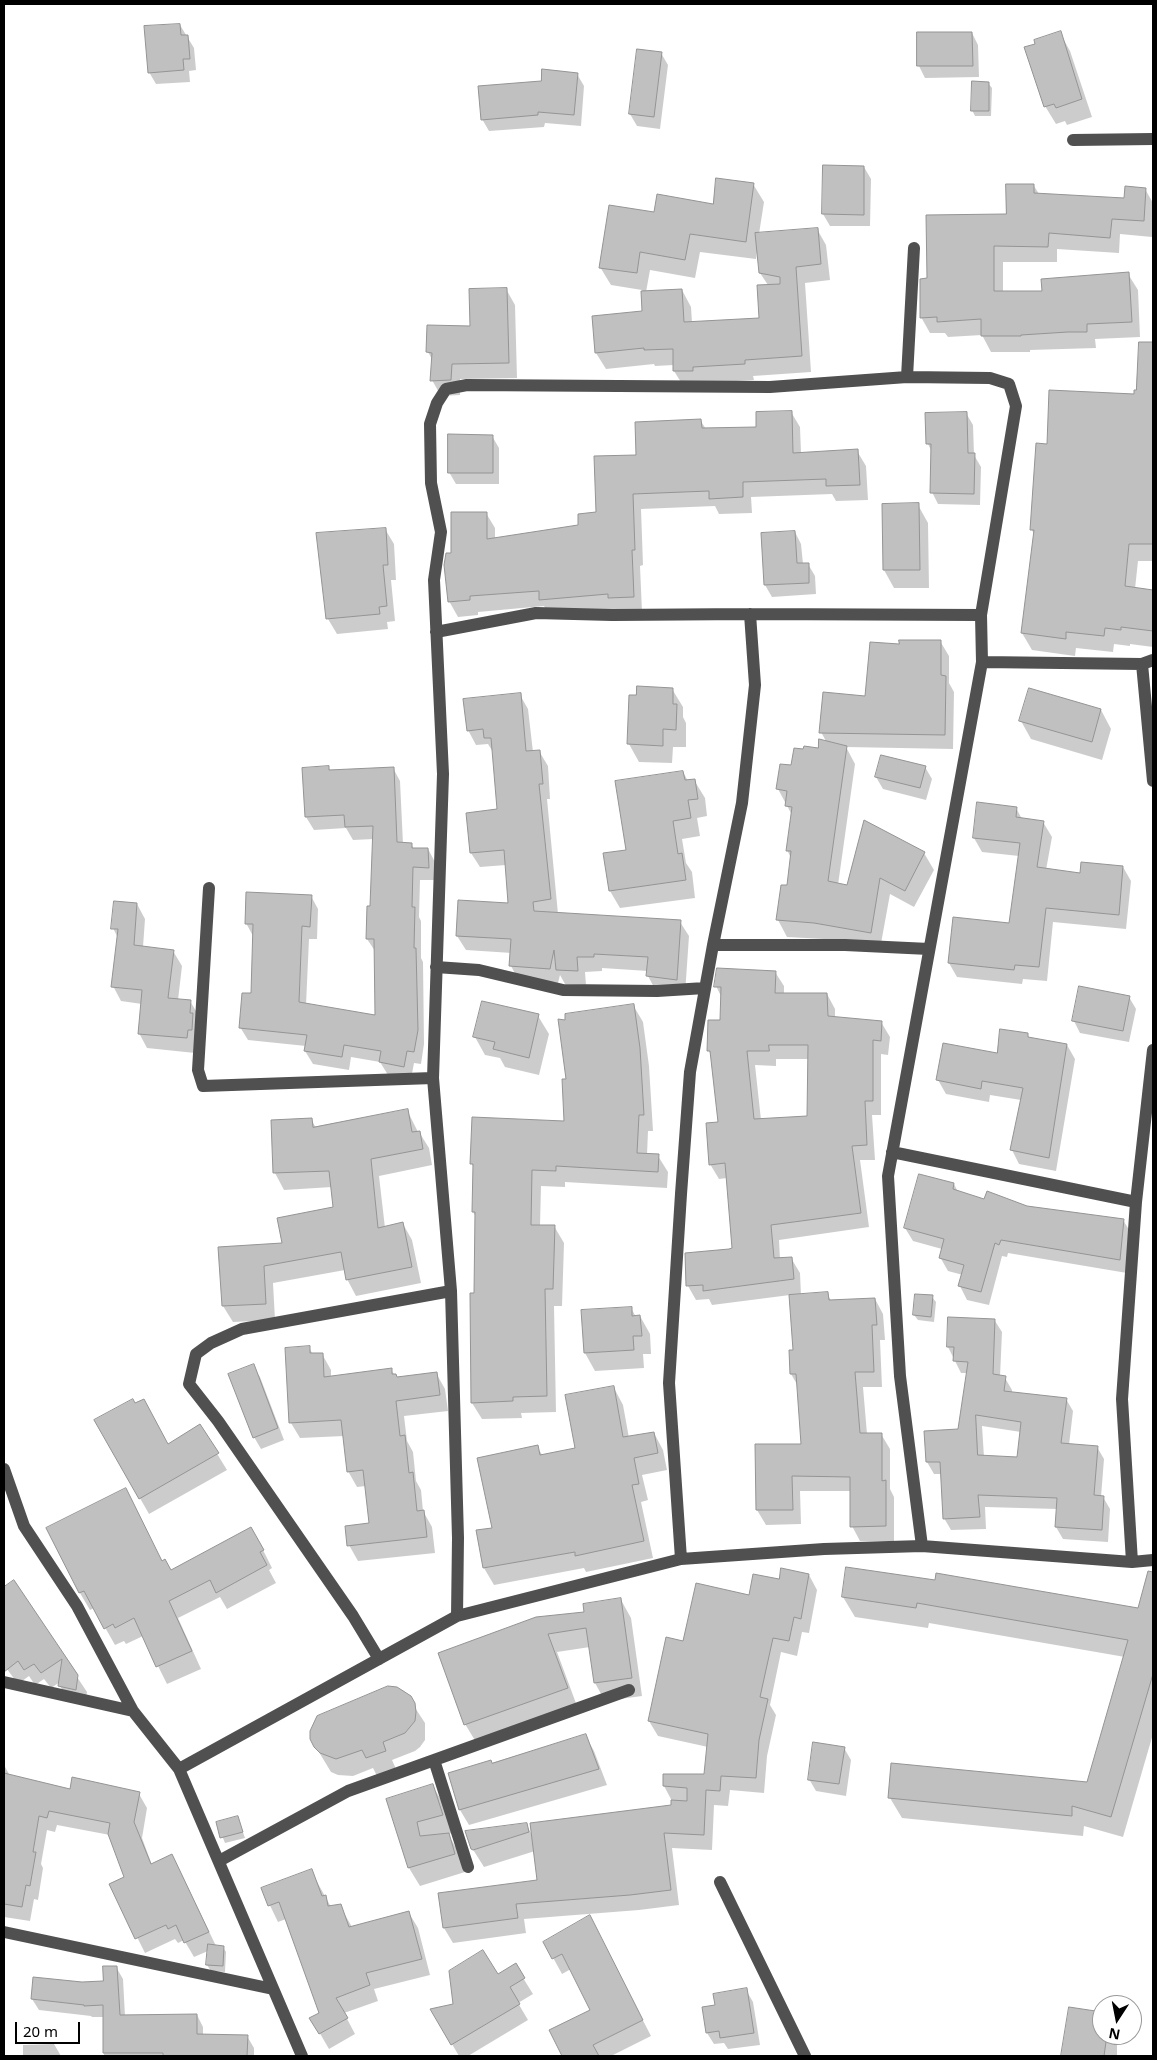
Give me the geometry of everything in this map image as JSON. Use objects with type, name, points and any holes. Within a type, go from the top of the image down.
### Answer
[{"type":"street","points":[[1073,140],[1153,139]]},
{"type":"street","points":[[907,377],[914,248]]},
{"type":"street","points":[[457,1616],[458,1538],[450,1291],[434,1078],[443,774],[434,580],[440,532],[431,483],[430,424],[437,403],[446,389],[467,385],[770,387],[907,377],[990,378],[1009,384],[1016,406],[981,615],[982,662],[888,1176],[900,1376],[922,1546]]},
{"type":"street","points":[[436,632],[536,613],[612,615],[981,615]]},
{"type":"street","points":[[681,1560],[669,1383],[690,1072],[713,945],[742,803],[755,685],[750,614]]},
{"type":"street","points":[[982,662],[1148,662],[1153,781]]},
{"type":"street","points":[[209,888],[198,1070],[203,1086],[434,1078]]},
{"type":"street","points":[[713,945],[845,945],[929,949]]},
{"type":"street","points":[[436,967],[479,970],[563,990],[657,991],[705,988]]},
{"type":"street","points":[[1132,1562],[1122,1399],[1136,1202],[1153,1050]]},
{"type":"street","points":[[892,1152],[1136,1202]]},
{"type":"street","points":[[379,1659],[352,1616],[218,1421],[189,1384],[196,1354],[211,1343],[242,1329],[450,1291]]},
{"type":"street","points":[[4,1469],[24,1526],[77,1606],[133,1711],[179,1769],[302,2056]]},
{"type":"street","points":[[179,1769],[457,1616],[681,1560],[824,1549],[922,1546],[1132,1562],[1153,1560]]},
{"type":"street","points":[[4,1682],[133,1711]]},
{"type":"street","points":[[219,1861],[348,1791],[629,1690]]},
{"type":"street","points":[[434,1760],[468,1867]]},
{"type":"street","points":[[720,1882],[804,2056]]},
{"type":"street","points":[[4,1932],[273,1989]]},
{"type":"building","points":[[180,24],[181,35],[188,35],[190,59],[183,59],[184,70],[148,73],[144,26]]},
{"type":"building","points":[[1061,31],[1082,99],[1056,108],[1054,104],[1044,107],[1024,47],[1035,44],[1034,40]]},
{"type":"building","points":[[917,32],[972,32],[973,66],[917,66]]},
{"type":"building","points":[[637,49],[662,52],[654,117],[629,114]]},
{"type":"building","points":[[542,69],[578,73],[574,115],[538,112],[538,115],[481,120],[478,86],[541,81]]},
{"type":"building","points":[[972,81],[989,82],[989,111],[971,111]]},
{"type":"building","points":[[823,165],[864,166],[864,215],[822,214]]},
{"type":"building","points":[[716,178],[754,183],[746,242],[690,234],[685,260],[640,252],[637,273],[599,268],[609,205],[654,212],[657,194],[713,204]]},
{"type":"building","points":[[1006,184],[1034,184],[1034,193],[1124,198],[1125,186],[1146,188],[1144,221],[1112,219],[1110,238],[1049,233],[1048,247],[994,246],[994,291],[1042,291],[1041,279],[1129,272],[1132,322],[1087,324],[1087,332],[1021,336],[981,336],[981,319],[937,322],[937,317],[920,318],[920,279],[927,278],[926,215],[1006,214]]},
{"type":"building","points":[[818,228],[821,264],[796,267],[802,356],[745,360],[745,364],[693,367],[693,371],[673,371],[673,349],[644,350],[644,348],[595,353],[592,316],[642,311],[641,291],[682,289],[684,322],[759,318],[757,285],[780,284],[780,277],[759,273],[755,233]]},
{"type":"building","points":[[507,288],[509,363],[452,364],[451,380],[430,381],[432,353],[426,352],[427,325],[470,326],[469,289]]},
{"type":"building","points":[[1139,342],[1153,342],[1153,544],[1129,544],[1125,586],[1153,590],[1153,631],[1121,627],[1121,630],[1105,628],[1104,636],[1066,632],[1066,639],[1021,633],[1034,530],[1030,530],[1036,443],[1047,444],[1049,390],[1134,394],[1134,390],[1136,390]]},
{"type":"building","points":[[792,411],[793,453],[858,449],[860,485],[826,486],[826,479],[743,482],[743,497],[709,499],[709,491],[633,494],[635,550],[632,550],[634,597],[608,598],[608,594],[539,600],[539,591],[470,596],[470,600],[448,602],[444,565],[446,553],[451,553],[451,512],[487,512],[487,539],[578,525],[578,514],[596,512],[594,456],[636,455],[635,422],[701,419],[702,428],[756,427],[756,412]]},
{"type":"building","points":[[967,412],[968,453],[975,453],[974,494],[930,493],[931,444],[926,444],[925,413]]},
{"type":"building","points":[[448,434],[493,435],[493,473],[448,473]]},
{"type":"building","points":[[919,503],[920,570],[883,570],[882,504]]},
{"type":"building","points":[[386,528],[388,565],[383,565],[387,606],[379,607],[380,614],[326,619],[316,533]]},
{"type":"building","points":[[795,531],[797,563],[809,563],[809,583],[764,585],[761,533]]},
{"type":"building","points":[[899,640],[941,640],[941,675],[946,676],[945,735],[819,733],[823,692],[865,696],[870,642],[899,644]]},
{"type":"building","points":[[637,686],[673,688],[673,704],[677,704],[676,730],[663,729],[663,746],[627,744],[629,695],[636,695]]},
{"type":"building","points":[[1029,688],[1101,709],[1092,742],[1019,721]]},
{"type":"building","points":[[521,693],[526,751],[540,750],[543,784],[539,784],[551,899],[533,902],[534,911],[681,920],[677,980],[646,976],[648,957],[594,954],[594,957],[577,957],[578,971],[556,970],[554,950],[550,969],[509,966],[511,939],[456,936],[458,900],[508,903],[504,850],[470,853],[466,813],[497,809],[491,738],[484,738],[483,729],[467,731],[463,699]]},
{"type":"building","points":[[819,739],[847,746],[828,881],[847,885],[864,820],[925,852],[905,891],[880,878],[871,933],[814,923],[776,920],[781,885],[787,885],[791,851],[786,851],[792,807],[785,806],[787,791],[776,789],[780,764],[791,765],[794,748],[803,749],[804,746],[818,748]]},
{"type":"building","points":[[881,755],[926,766],[920,788],[875,777]]},
{"type":"building","points":[[329,766],[329,770],[394,767],[397,842],[412,843],[412,848],[428,848],[429,868],[413,867],[412,907],[415,907],[414,948],[416,948],[418,1030],[414,1052],[407,1051],[404,1067],[379,1062],[381,1051],[344,1045],[342,1057],[304,1051],[307,1035],[239,1028],[242,993],[251,993],[253,924],[245,924],[246,892],[312,895],[310,927],[302,926],[299,1002],[375,1015],[374,939],[366,939],[367,906],[370,906],[373,826],[345,827],[344,815],[305,817],[302,768]]},
{"type":"building","points":[[683,771],[685,780],[695,779],[698,799],[688,800],[691,818],[673,821],[678,854],[682,853],[686,880],[609,891],[603,853],[626,850],[615,781]]},
{"type":"building","points":[[977,802],[1017,807],[1016,817],[1044,821],[1037,867],[1080,873],[1081,862],[1123,866],[1119,915],[1046,908],[1039,967],[1015,965],[1014,970],[948,963],[953,917],[1009,923],[1020,843],[973,838]]},
{"type":"building","points":[[114,901],[137,903],[134,945],[174,950],[168,998],[191,1000],[190,1013],[193,1013],[192,1030],[188,1030],[187,1038],[138,1034],[142,990],[111,987],[118,929],[111,929]]},
{"type":"building","points":[[717,968],[776,971],[775,993],[827,993],[828,1016],[882,1021],[881,1041],[873,1040],[873,1101],[865,1101],[867,1145],[852,1146],[861,1213],[771,1225],[774,1258],[792,1257],[794,1279],[703,1291],[703,1285],[686,1286],[685,1253],[732,1248],[725,1163],[709,1165],[706,1123],[718,1122],[710,1051],[707,1051],[708,1020],[720,1020],[721,987],[714,987]],"holes":[[[769,1045],[808,1045],[807,1116],[754,1119],[747,1051],[769,1051]]]},
{"type":"building","points":[[1079,986],[1130,996],[1123,1031],[1072,1021]]},
{"type":"building","points":[[482,1001],[539,1014],[529,1058],[493,1049],[495,1042],[473,1037]]},
{"type":"building","points":[[634,1004],[640,1048],[644,1115],[639,1115],[637,1153],[659,1154],[658,1172],[556,1166],[556,1171],[532,1170],[531,1225],[555,1225],[553,1289],[545,1289],[547,1396],[513,1397],[513,1401],[471,1403],[470,1293],[474,1293],[475,1212],[472,1212],[473,1164],[470,1164],[472,1117],[564,1121],[562,1079],[566,1079],[558,1019],[565,1020],[565,1014]]},
{"type":"building","points":[[1000,1029],[1028,1033],[1028,1037],[1067,1044],[1049,1158],[1010,1150],[1023,1088],[982,1081],[981,1089],[936,1080],[943,1043],[997,1053]]},
{"type":"building","points":[[408,1109],[412,1132],[420,1131],[423,1149],[371,1159],[378,1228],[403,1222],[412,1267],[346,1280],[341,1252],[264,1266],[266,1304],[222,1306],[218,1247],[282,1243],[277,1218],[333,1207],[329,1171],[273,1173],[271,1120],[312,1118],[313,1127]]},
{"type":"building","points":[[919,1174],[954,1183],[953,1189],[984,1199],[987,1191],[1027,1206],[1124,1219],[1120,1260],[1001,1240],[999,1245],[995,1243],[981,1292],[958,1286],[964,1265],[939,1258],[944,1239],[904,1228]]},
{"type":"building","points":[[828,1292],[829,1300],[875,1298],[877,1325],[872,1325],[874,1372],[855,1372],[860,1433],[882,1433],[882,1481],[886,1480],[886,1526],[850,1527],[850,1477],[792,1476],[793,1510],[756,1510],[755,1444],[801,1444],[796,1374],[790,1374],[789,1350],[793,1350],[789,1295]]},
{"type":"building","points":[[915,1294],[933,1295],[931,1317],[913,1315]]},
{"type":"building","points":[[632,1307],[632,1316],[640,1315],[642,1336],[633,1336],[634,1350],[584,1353],[581,1310]]},
{"type":"building","points":[[948,1317],[995,1319],[993,1374],[1006,1376],[1004,1391],[1067,1398],[1061,1443],[1098,1446],[1094,1495],[1104,1496],[1102,1530],[1055,1527],[1057,1498],[978,1495],[980,1517],[943,1519],[940,1462],[926,1462],[924,1431],[958,1429],[968,1362],[953,1361],[954,1347],[947,1347]],"holes":[[[976,1415],[1021,1422],[1017,1457],[978,1455]]]},
{"type":"building","points":[[310,1346],[310,1353],[323,1353],[324,1377],[392,1368],[392,1374],[396,1374],[397,1377],[437,1372],[440,1395],[396,1401],[400,1436],[405,1435],[409,1473],[413,1472],[417,1511],[424,1510],[427,1537],[347,1546],[345,1526],[369,1523],[363,1470],[347,1472],[341,1420],[289,1423],[285,1348]]},
{"type":"building","points":[[254,1364],[278,1428],[253,1438],[228,1374]]},
{"type":"building","points":[[614,1386],[623,1437],[654,1432],[658,1453],[634,1458],[639,1484],[632,1485],[644,1541],[575,1556],[575,1552],[483,1568],[476,1530],[492,1528],[477,1458],[538,1445],[540,1455],[575,1448],[565,1395]]},
{"type":"building","points":[[133,1399],[135,1403],[144,1399],[168,1444],[200,1424],[219,1453],[139,1499],[94,1420]]},
{"type":"building","points":[[126,1488],[162,1561],[165,1559],[171,1570],[251,1527],[264,1550],[260,1552],[267,1565],[216,1593],[210,1580],[169,1601],[192,1651],[156,1667],[134,1618],[115,1628],[113,1624],[104,1629],[84,1591],[79,1593],[46,1528]]},
{"type":"building","points":[[846,1567],[935,1580],[936,1573],[1138,1608],[1148,1571],[1153,1572],[1153,1674],[1111,1817],[1072,1806],[1072,1816],[888,1798],[891,1763],[1087,1782],[1128,1640],[917,1603],[916,1608],[842,1597]]},
{"type":"building","points":[[781,1568],[809,1574],[801,1619],[794,1617],[789,1641],[773,1638],[760,1697],[768,1699],[759,1740],[756,1778],[721,1776],[720,1791],[706,1790],[704,1835],[664,1833],[671,1890],[516,1904],[518,1918],[443,1928],[438,1893],[537,1880],[530,1823],[671,1805],[671,1800],[687,1801],[687,1788],[663,1786],[663,1774],[704,1774],[708,1734],[648,1721],[666,1637],[683,1641],[696,1583],[749,1595],[753,1574],[779,1579]]},
{"type":"building","points":[[14,1580],[78,1675],[76,1690],[58,1686],[62,1659],[41,1673],[34,1664],[24,1670],[18,1661],[4,1672],[4,1587]]},
{"type":"building","points":[[621,1598],[632,1678],[594,1683],[586,1628],[548,1634],[568,1688],[464,1725],[438,1653],[536,1617],[584,1612],[583,1604]]},
{"type":"building","points":[[388,1686],[397,1687],[411,1696],[415,1703],[416,1712],[415,1721],[405,1733],[383,1742],[386,1751],[366,1758],[362,1750],[336,1759],[320,1753],[314,1747],[310,1739],[310,1731],[317,1716]]},
{"type":"building","points":[[586,1734],[599,1769],[459,1810],[448,1773],[491,1760],[492,1763]]},
{"type":"building","points":[[813,1742],[845,1747],[839,1784],[808,1780]]},
{"type":"building","points":[[4,1773],[70,1789],[72,1777],[140,1792],[134,1822],[151,1864],[172,1854],[209,1932],[184,1943],[176,1925],[168,1929],[166,1925],[135,1939],[109,1884],[124,1877],[108,1834],[110,1823],[49,1811],[47,1818],[39,1816],[33,1852],[36,1852],[30,1886],[26,1885],[22,1907],[4,1904]]},
{"type":"building","points":[[433,1784],[443,1815],[417,1822],[420,1836],[449,1833],[455,1854],[408,1868],[386,1799]]},
{"type":"building","points":[[238,1816],[243,1832],[220,1838],[216,1822]]},
{"type":"building","points":[[527,1823],[529,1832],[473,1850],[465,1831]]},
{"type":"building","points":[[312,1869],[322,1896],[326,1895],[328,1906],[341,1904],[349,1927],[409,1911],[422,1959],[366,1973],[370,1985],[336,1998],[348,2018],[319,2034],[309,2018],[319,2013],[279,1902],[268,1906],[261,1888]]},
{"type":"building","points":[[590,1915],[643,2020],[593,2045],[599,2056],[562,2056],[549,2030],[590,2010],[562,1954],[552,1959],[543,1942]]},
{"type":"building","points":[[208,1944],[224,1946],[223,1966],[206,1965]]},
{"type":"building","points":[[483,1950],[498,1974],[516,1963],[525,1978],[510,1987],[520,2004],[451,2045],[430,2009],[453,2004],[449,1971]]},
{"type":"building","points":[[103,1966],[117,1966],[120,2015],[197,2014],[197,2034],[248,2035],[247,2056],[163,2056],[163,2053],[103,2053],[103,2005],[84,2006],[31,1999],[33,1977],[82,1982],[103,1981]]},
{"type":"building","points":[[747,1988],[754,2033],[720,2038],[719,2031],[706,2033],[702,2007],[715,2005],[713,1994]]},
{"type":"building","points":[[1069,2007],[1092,2010],[1092,2045],[1106,2045],[1104,2056],[1061,2056]]}]
